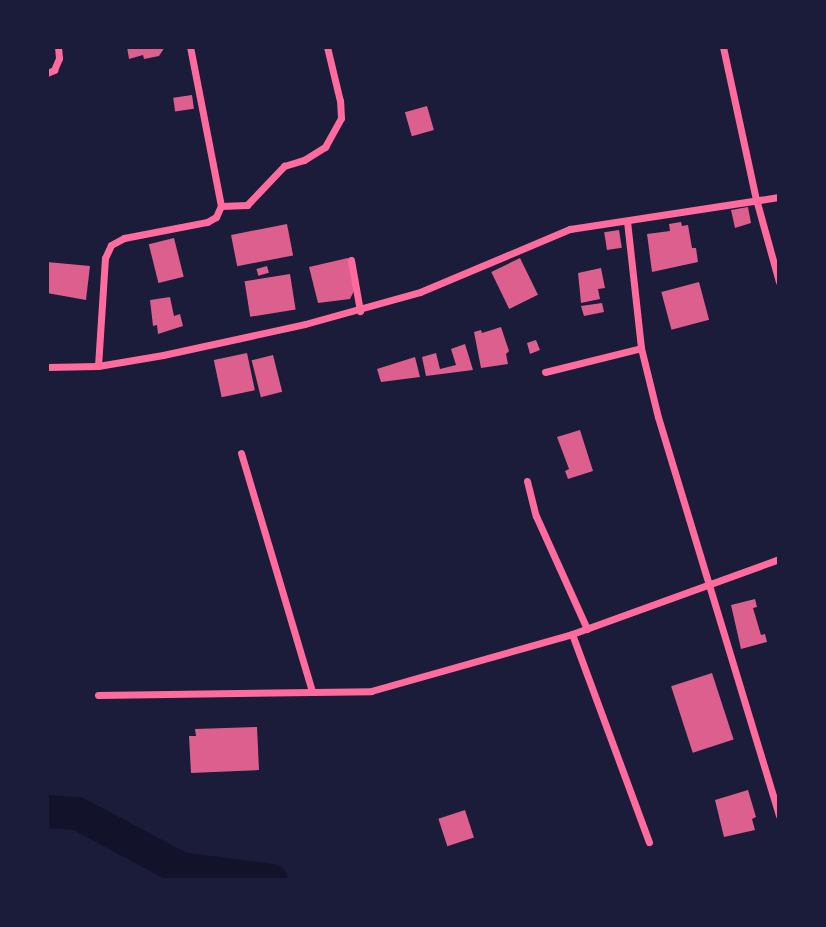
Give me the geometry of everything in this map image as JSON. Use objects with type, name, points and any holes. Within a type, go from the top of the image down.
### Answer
[{"type":"street","points":[[47,73],[54,70],[59,58],[58,47]]},
{"type":"street","points":[[98,366],[105,258],[111,245],[124,238],[206,222],[216,217],[221,206],[190,47]]},
{"type":"street","points":[[221,206],[247,205],[284,166],[304,160],[325,147],[341,118],[341,101],[327,47]]},
{"type":"street","points":[[723,47],[756,199],[779,282]]},
{"type":"street","points":[[47,367],[98,366],[163,355],[360,311],[420,292],[570,229],[779,197]]},
{"type":"street","points":[[627,221],[641,348],[658,416],[779,816]]},
{"type":"street","points":[[351,260],[360,311]]},
{"type":"street","points":[[545,372],[641,348]]},
{"type":"street","points":[[242,453],[312,691]]},
{"type":"street","points":[[527,481],[536,516],[586,629]]},
{"type":"street","points":[[99,695],[371,691],[572,634],[779,559]]},
{"type":"street","points":[[572,634],[649,842]]},
{"type":"building","points":[[127,47],[165,47],[159,56],[144,59],[143,55],[129,59]]},
{"type":"building","points":[[192,95],[194,109],[175,112],[173,98]]},
{"type":"building","points":[[427,106],[434,130],[412,136],[405,112]]},
{"type":"building","points":[[748,207],[751,223],[735,228],[731,210]]},
{"type":"building","points":[[681,222],[682,226],[688,225],[692,248],[696,248],[698,262],[652,272],[647,234],[670,231],[669,224]]},
{"type":"building","points":[[287,224],[293,255],[237,266],[231,235]]},
{"type":"building","points":[[619,230],[622,248],[607,250],[604,232]]},
{"type":"building","points":[[174,238],[184,277],[158,283],[149,244]]},
{"type":"building","points":[[348,258],[355,289],[350,299],[318,303],[309,267]]},
{"type":"building","points":[[520,258],[538,295],[509,309],[491,272]]},
{"type":"building","points":[[47,262],[90,266],[86,300],[47,293]]},
{"type":"building","points":[[267,266],[269,273],[258,276],[256,269]]},
{"type":"building","points":[[601,268],[605,288],[598,289],[600,299],[581,303],[578,273]]},
{"type":"building","points":[[290,274],[296,310],[250,317],[245,281]]},
{"type":"building","points":[[699,282],[709,320],[671,330],[661,292]]},
{"type":"building","points":[[170,297],[174,316],[180,314],[183,326],[158,334],[157,325],[153,326],[150,300]]},
{"type":"building","points":[[602,303],[604,312],[584,316],[581,306]]},
{"type":"building","points":[[501,327],[509,351],[506,354],[508,364],[481,368],[474,332],[481,330],[482,333]]},
{"type":"building","points":[[536,340],[540,350],[530,354],[527,343]]},
{"type":"building","points":[[465,344],[473,370],[426,376],[422,357],[436,353],[440,369],[456,365],[451,349]]},
{"type":"building","points":[[247,353],[255,390],[222,397],[214,360]]},
{"type":"building","points":[[273,355],[282,392],[261,397],[252,360]]},
{"type":"building","points":[[415,357],[420,377],[381,382],[377,369]]},
{"type":"building","points":[[580,430],[593,471],[568,479],[565,471],[569,469],[557,437]]},
{"type":"building","points":[[755,599],[757,607],[753,608],[761,635],[765,634],[767,642],[741,649],[731,605]]},
{"type":"building","points":[[712,673],[734,740],[693,753],[671,686]]},
{"type":"building","points":[[257,727],[259,770],[191,773],[189,736],[196,736],[195,729]]},
{"type":"building","points":[[748,790],[756,817],[752,819],[755,830],[724,837],[715,800]]},
{"type":"building","points":[[465,810],[474,838],[447,846],[438,819]]},
{"type":"waterway","points":[[47,811],[77,813],[180,868],[271,880]]}]
